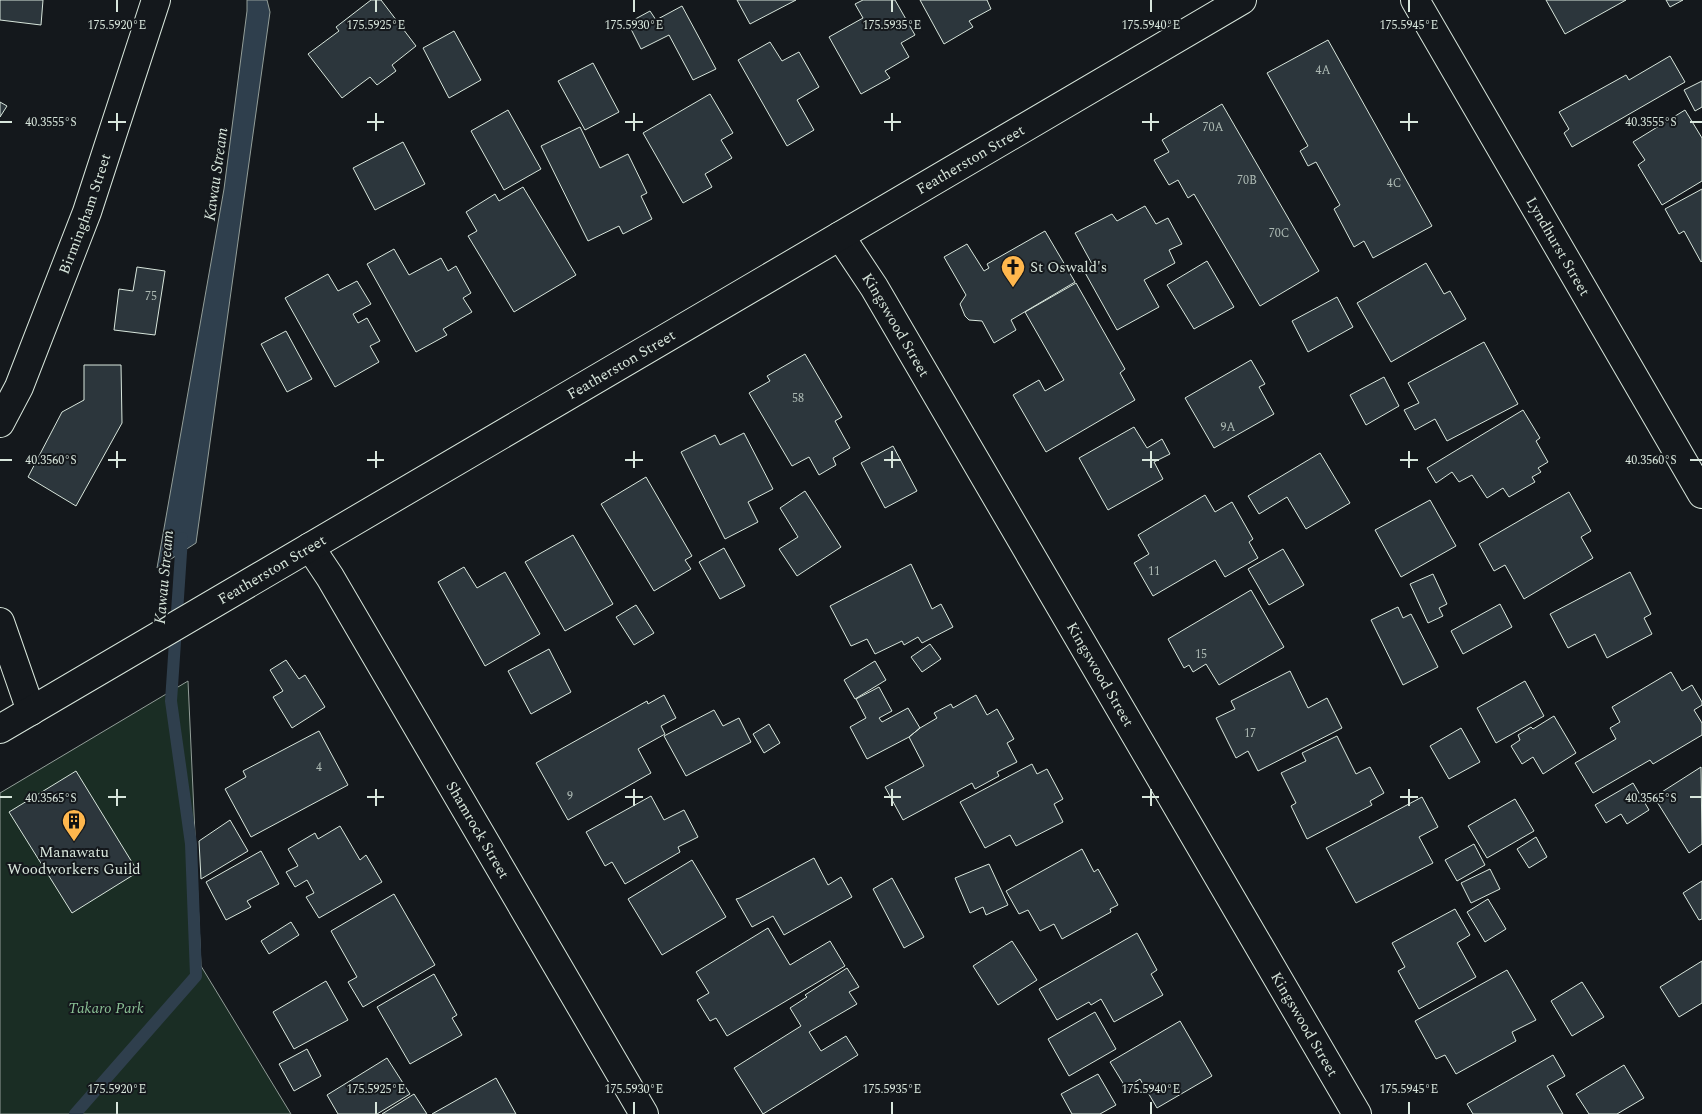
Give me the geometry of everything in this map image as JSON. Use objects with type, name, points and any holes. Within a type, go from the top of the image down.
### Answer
[{"type":"street","name":"Birmingham Street","points":[[0,423],[19,387],[87,212],[156,0]]},
{"type":"street","name":"Featherston Street","points":[[0,729],[1242,0]]},
{"type":"street","name":"Lyndhurst Street","points":[[1415,0],[1702,494]]},
{"type":"street","name":"Kingswood Street","points":[[840,236],[879,296],[1357,1114]]},
{"type":"street","name":"Shamrock Street","points":[[310,547],[330,577],[644,1114]]},
{"type":"street","points":[[0,622],[31,711]]},
{"type":"green space","name":"Takaro Park","points":[[188,681],[201,966],[291,1114],[0,1114],[0,793]]},
{"type":"water","points":[[247,0],[267,0],[270,12],[196,543],[157,568],[224,189]]},
{"type":"building","points":[[0,0],[43,0],[41,25],[0,20]]},
{"type":"building","points":[[371,0],[381,0],[416,46],[392,65],[396,71],[377,85],[370,77],[342,98],[308,54],[339,31],[336,27]]},
{"type":"building","points":[[737,0],[796,0],[750,24]]},
{"type":"building","points":[[863,0],[895,0],[915,35],[901,43],[909,57],[885,71],[890,78],[861,94],[829,37],[863,18],[855,4]]},
{"type":"building","points":[[920,0],[987,0],[991,9],[969,21],[973,27],[944,44]]},
{"type":"building","points":[[1546,0],[1626,0],[1565,34]]},
{"type":"building","points":[[1666,0],[1683,0],[1670,7]]},
{"type":"building","points":[[682,6],[716,69],[693,80],[669,35],[641,49],[628,23],[650,11],[656,20]]},
{"type":"building","points":[[454,31],[481,80],[449,98],[423,48]]},
{"type":"building","points":[[1328,40],[1432,226],[1373,258],[1364,241],[1354,247],[1334,209],[1340,205],[1316,162],[1308,166],[1300,151],[1308,146],[1267,73]]},
{"type":"building","points":[[770,42],[782,61],[799,52],[819,87],[797,100],[814,130],[787,146],[738,60]]},
{"type":"building","points":[[1670,56],[1685,82],[1572,147],[1564,133],[1569,129],[1559,112],[1626,75],[1629,80]]},
{"type":"building","points":[[593,63],[619,112],[585,130],[558,81]]},
{"type":"building","points":[[1702,81],[1702,107],[1695,111],[1684,90]]},
{"type":"building","points":[[710,94],[733,133],[721,140],[732,158],[705,174],[712,187],[683,203],[643,133]]},
{"type":"building","points":[[0,102],[7,106],[0,117]]},
{"type":"building","points":[[1222,104],[1319,271],[1260,306],[1194,194],[1188,198],[1178,180],[1169,185],[1154,160],[1169,152],[1162,140]]},
{"type":"building","points":[[508,110],[541,169],[504,190],[471,131]]},
{"type":"building","points":[[1685,110],[1702,138],[1702,181],[1662,205],[1638,165],[1645,160],[1633,142]]},
{"type":"building","points":[[580,127],[600,168],[628,154],[647,193],[641,196],[652,219],[623,234],[619,226],[588,241],[541,146]]},
{"type":"building","points":[[403,142],[425,184],[375,210],[353,168]]},
{"type":"building","points":[[523,187],[576,275],[514,312],[468,236],[477,231],[466,212],[495,194],[499,201]]},
{"type":"building","points":[[1702,189],[1701,262],[1684,231],[1679,234],[1665,209]]},
{"type":"building","points":[[1145,206],[1156,224],[1168,218],[1182,244],[1169,250],[1175,263],[1144,280],[1159,307],[1117,330],[1083,269],[1092,264],[1075,233],[1112,214],[1117,221]]},
{"type":"building","name":"St Oswald's","points":[[1045,231],[1075,282],[1011,320],[1016,330],[994,343],[982,321],[969,320],[965,316],[960,304],[966,295],[944,257],[967,244],[984,271],[989,268],[987,264]]},
{"type":"building","points":[[394,249],[409,275],[441,258],[448,271],[456,266],[471,293],[463,298],[472,312],[443,329],[447,335],[416,352],[367,264]]},
{"type":"building","points":[[1207,261],[1234,307],[1194,329],[1167,285]]},
{"type":"building","points":[[1426,263],[1444,294],[1450,291],[1466,319],[1391,362],[1357,303]]},
{"type":"building","points":[[137,267],[165,271],[155,335],[114,330],[119,289],[133,291]]},
{"type":"building","points":[[328,274],[338,291],[357,281],[371,304],[353,314],[358,323],[367,318],[380,341],[370,346],[379,362],[335,387],[285,298]]},
{"type":"building","points":[[1076,283],[1125,369],[1120,373],[1135,400],[1046,452],[1013,395],[1039,380],[1045,391],[1064,380],[1025,312]]},
{"type":"building","points":[[1337,297],[1353,327],[1308,352],[1292,321]]},
{"type":"building","points":[[286,331],[312,379],[287,392],[261,344]]},
{"type":"building","points":[[1484,342],[1518,404],[1447,441],[1435,419],[1415,430],[1404,410],[1419,403],[1408,383]]},
{"type":"building","points":[[805,354],[842,417],[835,421],[850,448],[833,458],[836,465],[819,475],[809,457],[792,466],[749,393],[770,381],[767,376]]},
{"type":"building","points":[[1251,360],[1265,384],[1259,387],[1274,414],[1214,448],[1185,398]]},
{"type":"building","points":[[84,365],[121,365],[122,423],[76,506],[28,477],[62,412],[84,400]]},
{"type":"building","points":[[1384,377],[1399,406],[1366,425],[1350,395]]},
{"type":"building","points":[[1523,410],[1540,438],[1536,441],[1548,462],[1538,468],[1541,472],[1532,477],[1535,482],[1509,497],[1503,488],[1487,498],[1472,475],[1459,482],[1452,472],[1436,483],[1427,468]]},
{"type":"building","points":[[1134,427],[1147,448],[1162,439],[1170,454],[1154,462],[1163,479],[1108,510],[1079,458]]},
{"type":"building","points":[[744,433],[773,489],[748,502],[758,522],[725,539],[681,452],[715,435],[720,445]]},
{"type":"building","points":[[893,446],[917,491],[885,508],[861,463]]},
{"type":"building","points":[[1320,453],[1350,503],[1306,529],[1287,497],[1259,514],[1248,496]]},
{"type":"building","points":[[646,477],[692,556],[685,560],[691,569],[654,591],[601,504]]},
{"type":"building","points":[[805,491],[841,547],[797,576],[779,549],[798,537],[780,508]]},
{"type":"building","points":[[1569,492],[1591,531],[1581,537],[1593,558],[1524,599],[1505,565],[1494,571],[1479,544]]},
{"type":"building","points":[[1205,495],[1215,512],[1232,502],[1253,539],[1249,542],[1258,558],[1225,577],[1215,560],[1153,596],[1134,563],[1149,554],[1138,535]]},
{"type":"building","points":[[1430,500],[1456,546],[1401,577],[1375,530]]},
{"type":"building","points":[[573,535],[613,604],[565,631],[525,562]]},
{"type":"building","points":[[724,548],[745,586],[720,599],[699,562]]},
{"type":"building","points":[[1283,549],[1304,585],[1269,605],[1248,569]]},
{"type":"building","points":[[911,564],[932,609],[941,604],[953,627],[922,643],[918,637],[904,645],[902,641],[875,654],[867,639],[851,646],[830,606]]},
{"type":"building","points":[[464,567],[477,588],[505,572],[540,634],[485,666],[438,582]]},
{"type":"building","points":[[1630,572],[1651,614],[1644,618],[1652,634],[1607,658],[1595,634],[1568,648],[1550,614]]},
{"type":"building","points":[[1433,574],[1447,604],[1439,608],[1443,616],[1428,623],[1410,584]]},
{"type":"building","points":[[1251,590],[1284,647],[1219,685],[1206,664],[1193,672],[1189,665],[1184,668],[1168,639]]},
{"type":"building","points":[[1500,604],[1512,627],[1463,654],[1451,631]]},
{"type":"building","points":[[636,605],[654,633],[634,645],[616,617]]},
{"type":"building","points":[[1398,607],[1403,618],[1411,614],[1438,667],[1403,685],[1371,620]]},
{"type":"building","points":[[930,644],[941,659],[922,672],[911,657]]},
{"type":"building","points":[[549,649],[571,692],[531,714],[508,671]]},
{"type":"building","points":[[286,660],[299,679],[305,675],[325,707],[292,728],[273,697],[283,691],[270,670]]},
{"type":"building","points":[[875,661],[886,680],[855,699],[844,680]]},
{"type":"building","points":[[1290,671],[1308,708],[1327,698],[1342,728],[1258,771],[1248,751],[1236,758],[1216,718],[1235,709],[1231,701]]},
{"type":"building","points":[[1671,672],[1682,691],[1692,685],[1702,702],[1702,705],[1694,710],[1702,723],[1702,735],[1653,764],[1650,760],[1593,793],[1575,763],[1616,739],[1610,728],[1620,722],[1612,707]]},
{"type":"building","points":[[1525,681],[1544,716],[1496,743],[1477,708]]},
{"type":"building","points":[[879,687],[892,711],[879,718],[882,722],[908,708],[920,728],[909,737],[867,759],[850,727],[866,718],[856,699]]},
{"type":"building","points":[[664,695],[676,718],[661,726],[665,734],[638,749],[651,773],[568,820],[536,763],[647,701],[648,704]]},
{"type":"building","points":[[976,695],[987,715],[997,709],[1014,739],[1007,743],[1017,762],[997,772],[999,776],[975,789],[972,783],[903,820],[885,787],[924,766],[909,737],[937,718],[934,713],[951,704],[953,708]]},
{"type":"building","points":[[714,710],[723,726],[739,718],[751,742],[686,776],[664,736]]},
{"type":"building","points":[[1554,716],[1576,753],[1543,774],[1533,757],[1522,764],[1511,746],[1520,740],[1518,735],[1531,727],[1533,729]]},
{"type":"building","points":[[769,724],[780,743],[764,753],[753,734]]},
{"type":"building","points":[[1461,728],[1480,762],[1449,779],[1430,746]]},
{"type":"building","points":[[319,731],[348,785],[251,837],[225,789],[246,777],[243,771]]},
{"type":"building","points":[[1337,736],[1356,774],[1370,767],[1384,793],[1370,801],[1372,805],[1307,839],[1291,806],[1296,803],[1281,773],[1306,761],[1302,753]]},
{"type":"building","points":[[1032,764],[1037,774],[1047,769],[1063,799],[1054,804],[1063,822],[1016,846],[1010,835],[985,848],[960,802]]},
{"type":"building","points":[[1701,767],[1702,844],[1689,853],[1654,797]]},
{"type":"building","name":"Manawatu Woodworkers Guild","points":[[76,771],[138,872],[72,913],[9,812]]},
{"type":"building","points":[[1633,783],[1649,810],[1627,824],[1621,814],[1606,823],[1595,805]]},
{"type":"building","points":[[651,796],[664,820],[684,810],[698,837],[678,847],[680,852],[625,884],[612,862],[605,866],[586,832]]},
{"type":"building","points":[[1422,797],[1438,827],[1419,837],[1433,863],[1356,903],[1326,848]]},
{"type":"building","points":[[1515,799],[1534,831],[1487,858],[1468,826]]},
{"type":"building","points":[[230,820],[248,851],[201,879],[199,841]]},
{"type":"building","points":[[340,826],[360,860],[366,855],[382,882],[319,918],[306,897],[314,893],[307,880],[295,887],[286,872],[298,866],[288,849],[315,833],[318,839]]},
{"type":"building","points":[[1536,837],[1547,857],[1529,868],[1517,849]]},
{"type":"building","points":[[1474,844],[1485,865],[1457,881],[1445,860]]},
{"type":"building","points":[[1082,849],[1094,872],[1098,869],[1118,905],[1110,909],[1111,912],[1062,939],[1054,924],[1040,931],[1028,910],[1019,914],[1006,891]]},
{"type":"building","points":[[261,851],[279,884],[247,901],[251,907],[226,920],[206,882]]},
{"type":"building","points":[[814,858],[828,885],[841,877],[852,897],[784,935],[773,916],[752,927],[736,899]]},
{"type":"building","points":[[692,860],[726,917],[662,955],[628,899]]},
{"type":"building","points":[[989,864],[1008,905],[986,915],[983,907],[970,913],[955,878]]},
{"type":"building","points":[[1490,869],[1500,889],[1471,903],[1461,883]]},
{"type":"building","points":[[892,878],[924,937],[904,948],[873,889]]},
{"type":"building","points":[[1702,881],[1702,919],[1699,920],[1683,893]]},
{"type":"building","points":[[394,894],[435,965],[363,1007],[348,982],[357,977],[331,931]]},
{"type":"building","points":[[1488,899],[1506,929],[1485,942],[1467,912]]},
{"type":"building","points":[[1455,909],[1470,935],[1457,943],[1476,977],[1419,1009],[1398,971],[1405,967],[1392,943]]},
{"type":"building","points":[[291,922],[299,935],[269,954],[261,941]]},
{"type":"building","points":[[768,928],[790,965],[830,941],[845,966],[727,1036],[716,1018],[710,1021],[697,1000],[709,993],[696,972]]},
{"type":"building","points":[[1137,933],[1157,970],[1151,974],[1163,995],[1114,1022],[1101,999],[1091,1005],[1089,1002],[1057,1020],[1039,989]]},
{"type":"building","points":[[1012,941],[1037,980],[998,1005],[973,966]]},
{"type":"building","points":[[1702,961],[1702,1003],[1679,1017],[1660,987]]},
{"type":"building","points":[[847,968],[859,987],[849,992],[857,1004],[809,1032],[821,1051],[846,1036],[858,1055],[763,1114],[734,1068],[801,1026],[790,1008],[807,997],[805,995]]},
{"type":"building","points":[[1507,970],[1536,1020],[1512,1032],[1516,1041],[1456,1074],[1445,1055],[1436,1059],[1415,1021]]},
{"type":"building","points":[[434,974],[457,1015],[452,1018],[462,1035],[410,1064],[377,1007]]},
{"type":"building","points":[[326,981],[348,1020],[294,1049],[273,1012]]},
{"type":"building","points":[[1582,982],[1604,1017],[1572,1036],[1551,1001]]},
{"type":"building","points":[[1095,1012],[1116,1049],[1069,1076],[1048,1039]]},
{"type":"building","points":[[1180,1021],[1212,1076],[1157,1108],[1140,1079],[1126,1088],[1110,1062]]},
{"type":"building","points":[[307,1049],[321,1076],[294,1091],[279,1064]]},
{"type":"building","points":[[1553,1055],[1565,1076],[1547,1086],[1563,1114],[1473,1114],[1467,1104]]},
{"type":"building","points":[[387,1058],[410,1094],[377,1114],[338,1114],[327,1095]]},
{"type":"building","points":[[1624,1065],[1644,1098],[1617,1114],[1589,1114],[1576,1094]]},
{"type":"building","points":[[1098,1074],[1116,1105],[1100,1114],[1072,1114],[1061,1094]]},
{"type":"building","points":[[496,1078],[516,1114],[432,1114]]},
{"type":"building","points":[[414,1094],[427,1114],[382,1114]]},
{"type":"waterway","name":"Kawau Stream","points":[[75,1114],[196,976],[191,844],[171,701],[182,538]]},
{"type":"place","name":"St Oswald's","points":[[1013,288]]},
{"type":"place","name":"Manawatu Woodworkers Guild","points":[[74,842]]}]
